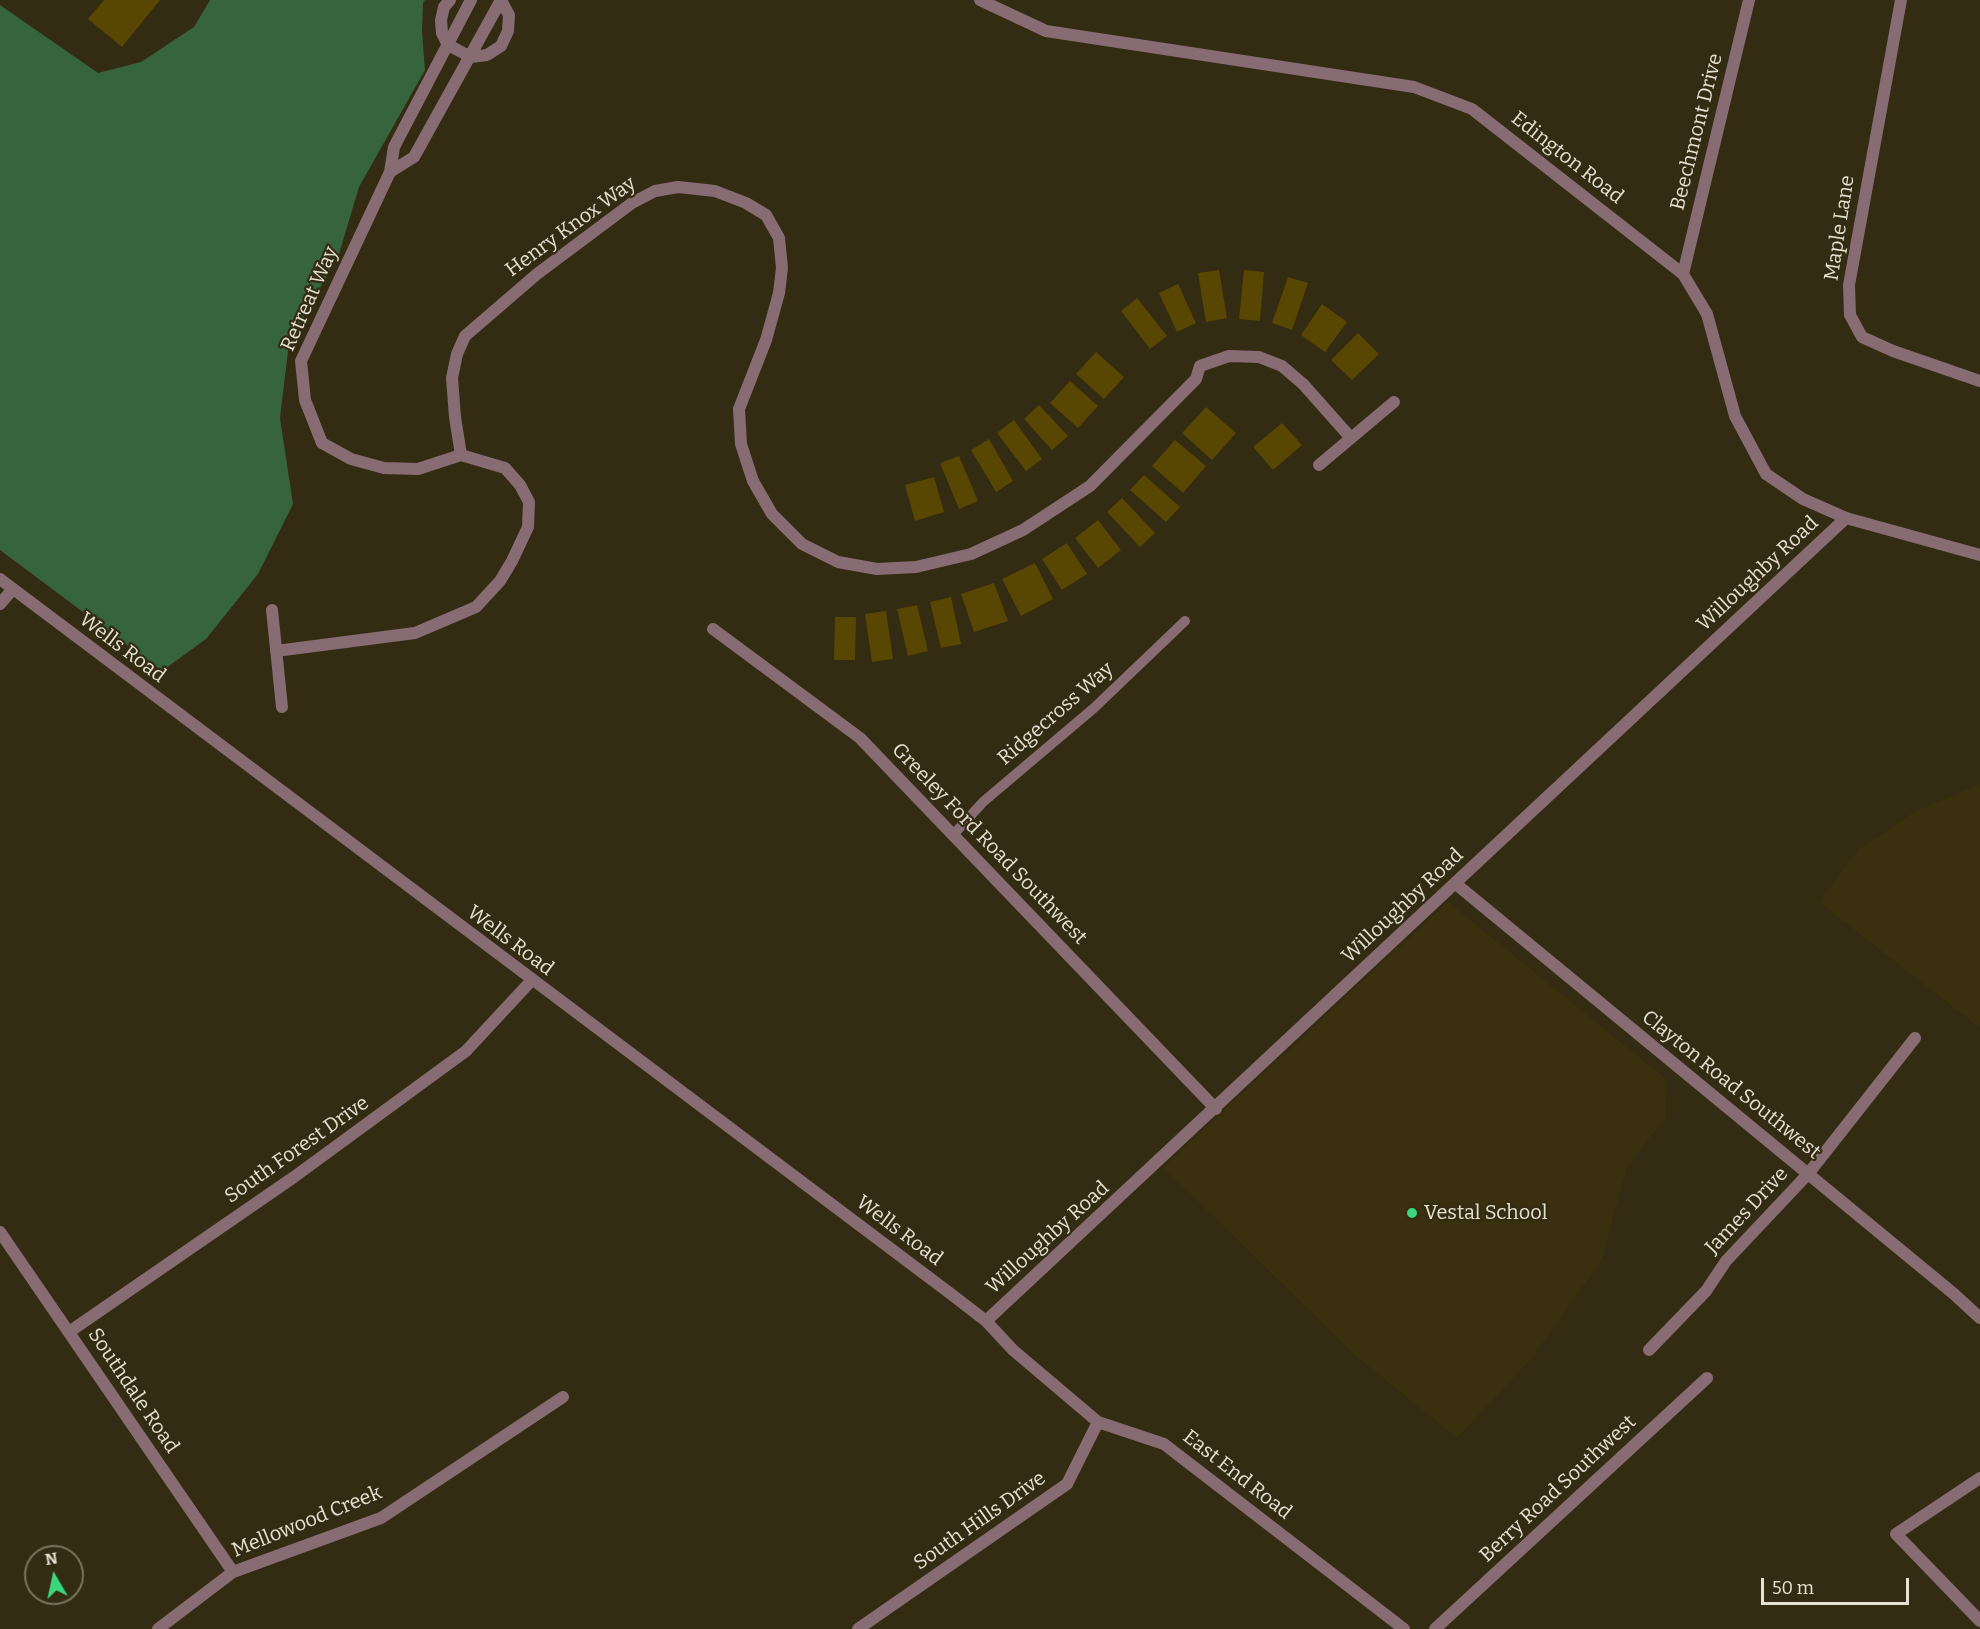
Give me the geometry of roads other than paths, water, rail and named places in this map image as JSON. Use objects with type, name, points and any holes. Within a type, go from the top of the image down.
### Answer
[{"type":"street","points":[[450,0],[444,8],[441,20],[442,33],[448,45],[471,57],[487,55],[501,46],[505,39],[509,15],[501,0]]},
{"type":"street","name":"Retreat Way","points":[[461,455],[418,469],[384,468],[351,459],[322,442],[303,393],[301,361],[390,172],[394,147],[471,0]]},
{"type":"street","points":[[390,172],[414,157],[501,0]]},
{"type":"street","name":"Edington Road","points":[[980,0],[1046,31],[1414,87],[1472,109],[1683,274],[1707,314],[1736,416],[1766,474],[1803,499],[1846,518],[1980,555]]},
{"type":"street","name":"Beechmont Drive","points":[[1683,274],[1749,0]]},
{"type":"street","name":"Maple Lane","points":[[1901,0],[1849,285],[1850,315],[1862,337],[1893,351],[1980,381]]},
{"type":"street","name":"Henry Knox Way","points":[[461,455],[454,417],[452,378],[456,354],[465,336],[537,274],[632,203],[655,191],[678,187],[715,191],[746,203],[766,215],[779,238],[782,268],[779,293],[766,340],[739,410],[741,444],[753,482],[772,514],[802,544],[838,562],[877,569],[916,567],[971,554],[1023,530],[1090,486],[1196,379],[1200,366],[1229,356],[1259,357],[1282,366],[1304,384],[1351,438]]},
{"type":"street","points":[[1319,465],[1394,402]]},
{"type":"street","points":[[276,651],[415,633],[476,607],[501,581],[528,527],[529,502],[520,485],[505,468],[461,455]]},
{"type":"street","name":"Willoughby Road","points":[[986,1321],[1846,518]]},
{"type":"street","name":"Wells Road","points":[[0,579],[531,981],[986,1321]]},
{"type":"street","points":[[0,604],[12,590]]},
{"type":"street","points":[[272,610],[282,708]]},
{"type":"street","name":"Greeley Ford Road Southwest","points":[[713,629],[860,738],[1216,1108]]},
{"type":"street","name":"Clayton Road Southwest","points":[[1456,884],[1980,1318]]},
{"type":"street","name":"South Forest Drive","points":[[69,1332],[294,1177],[466,1052],[531,981]]},
{"type":"street","name":"James Drive","points":[[1649,1350],[1706,1291],[1726,1261],[1808,1174],[1915,1038]]},
{"type":"street","name":"Southdale Road","points":[[0,1232],[233,1572]]},
{"type":"street","name":"East End Road","points":[[986,1321],[1013,1350],[1098,1422],[1164,1444],[1404,1629]]},
{"type":"street","name":"Berry Road Southwest","points":[[1435,1629],[1707,1378]]},
{"type":"street","name":"Mellowood Creek","points":[[158,1629],[233,1572],[381,1518],[563,1397]]},
{"type":"street","name":"South Hills Drive","points":[[858,1629],[1067,1484],[1098,1422]]},
{"type":"street","points":[[1980,1478],[1896,1534],[1980,1621]]},
{"type":"lane","name":"Ridgecross Way","points":[[953,835],[983,802],[1094,708],[1185,621]]},
{"type":"place","name":"Vestal School","points":[[1412,1213]]}]
